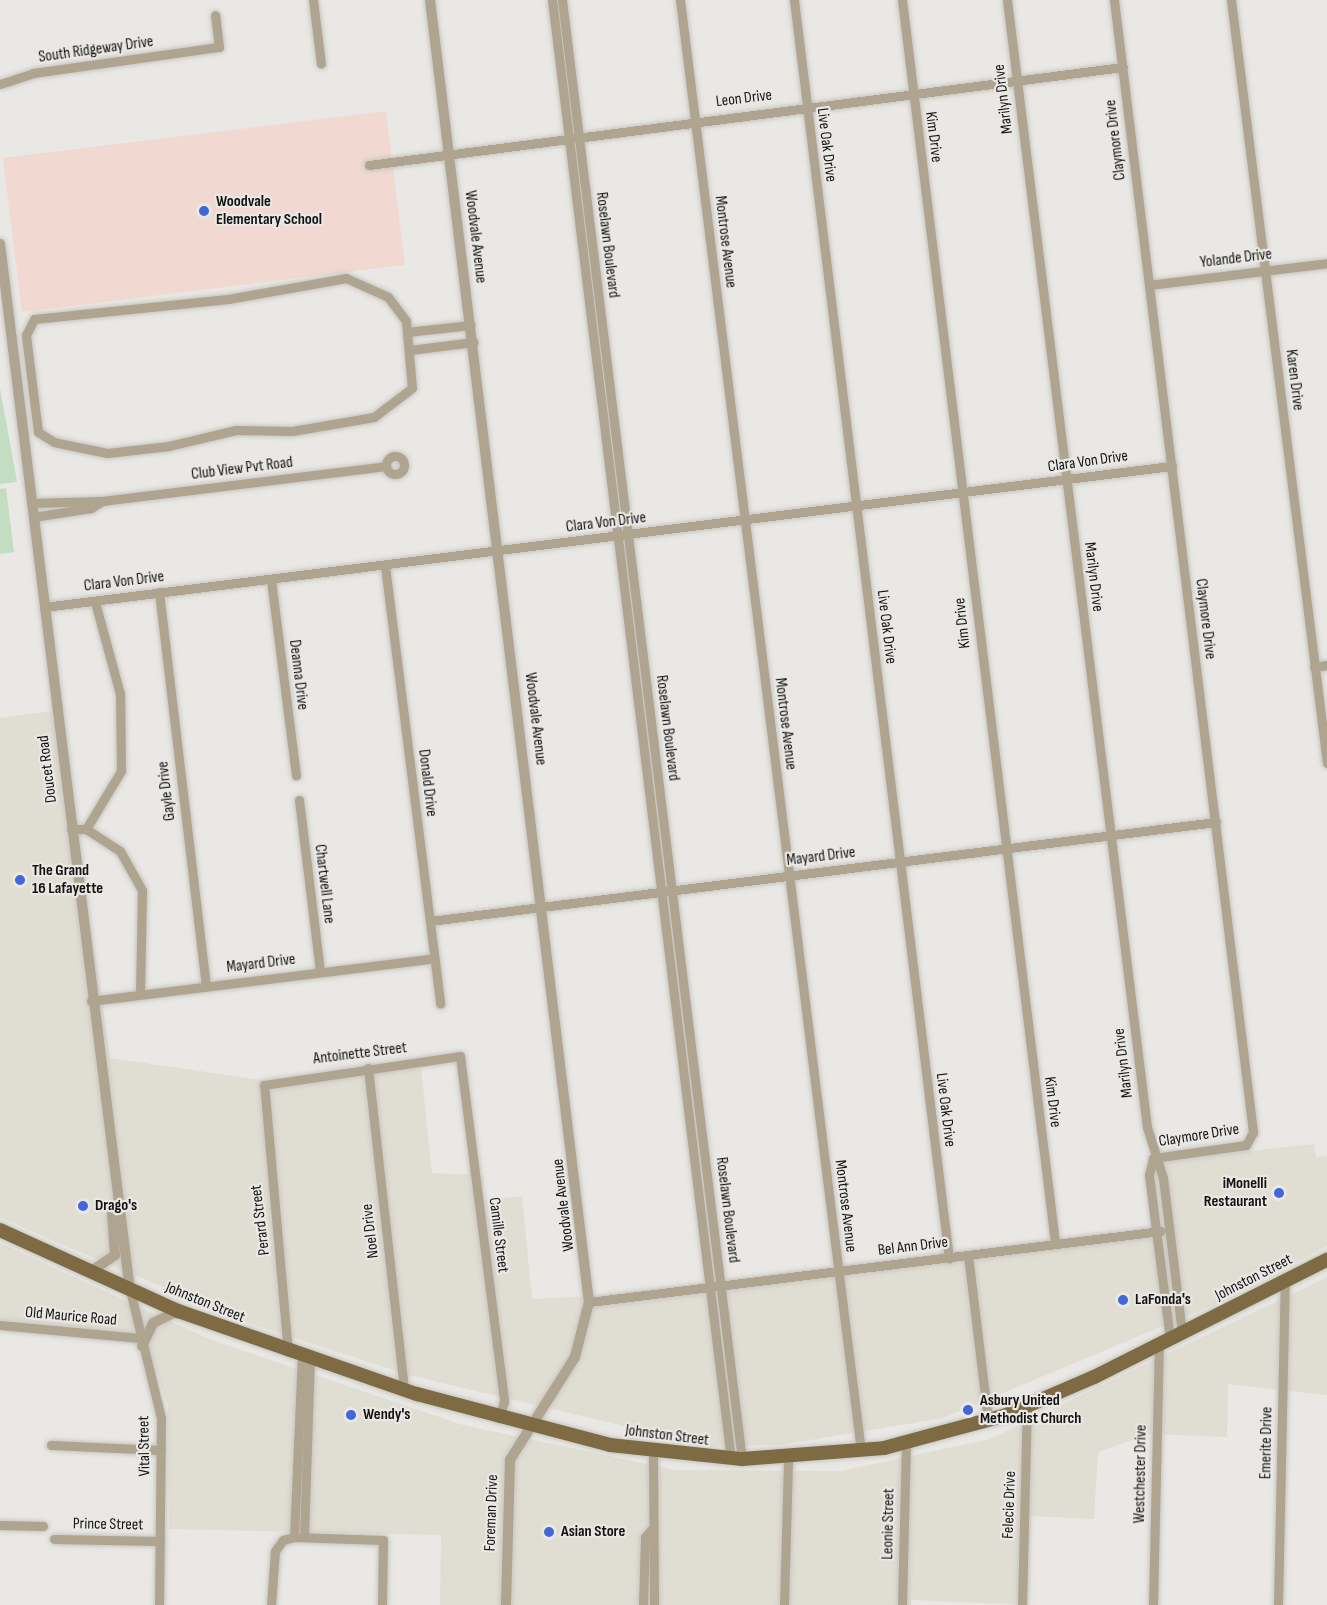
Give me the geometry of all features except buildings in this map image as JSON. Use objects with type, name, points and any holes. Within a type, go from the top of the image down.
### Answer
[{"type":"main road","name":"Johnston Street","points":[[0,1230],[178,1311],[300,1356],[404,1390],[528,1427],[653,1453],[737,1459],[788,1459],[861,1451],[906,1443],[988,1421],[1027,1406],[1170,1339],[1327,1260]]},
{"type":"street","points":[[313,0],[321,64]]},
{"type":"street","name":"Woodvale Avenue","points":[[430,0],[543,908],[589,1302],[575,1357],[528,1427]]},
{"type":"street","name":"Roselawn Boulevard","points":[[552,0],[562,42],[737,1459]]},
{"type":"street","name":"Roselawn Boulevard","points":[[562,0],[562,42]]},
{"type":"street","name":"Montrose Avenue","points":[[680,0],[861,1451]]},
{"type":"street","name":"Live Oak Drive","points":[[794,0],[949,1258]]},
{"type":"street","name":"Kim Drive","points":[[902,0],[1003,847],[1055,1243]]},
{"type":"street","name":"Marilyn Drive","points":[[1007,0],[1153,1158],[1156,1232],[1170,1339]]},
{"type":"street","name":"Claymore Drive","points":[[1114,0],[1253,1135],[1246,1145],[1153,1158]]},
{"type":"street","name":"Karen Drive","points":[[1230,0],[1327,763]]},
{"type":"street","name":"South Ridgeway Drive","points":[[0,84],[33,74],[219,47],[215,15]]},
{"type":"street","name":"Leon Drive","points":[[369,165],[913,93],[1017,82],[1123,66]]},
{"type":"street","name":"Doucet Road","points":[[0,244],[91,1000],[130,1290]]},
{"type":"street","name":"Yolande Drive","points":[[1149,285],[1327,263]]},
{"type":"street","points":[[23,436],[40,434],[107,453],[169,447],[236,430],[356,423],[411,392],[407,332],[394,303],[346,278],[228,299],[39,316],[30,322],[26,335],[40,434]]},
{"type":"street","points":[[407,332],[471,325]]},
{"type":"street","points":[[410,350],[473,342]]},
{"type":"street","name":"Club View Pvt Road","points":[[31,503],[102,501],[386,466]]},
{"type":"street","name":"Clara Von Drive","points":[[44,607],[1172,466]]},
{"type":"street","name":"Club View Pvt Road","points":[[33,516],[91,508],[102,501]]},
{"type":"street","name":"Donald Drive","points":[[385,566],[440,1004]]},
{"type":"street","name":"Deanna Drive","points":[[272,580],[296,775]]},
{"type":"street","name":"Gayle Drive","points":[[159,592],[206,986]]},
{"type":"street","points":[[86,830],[121,771],[120,694],[95,602]]},
{"type":"street","points":[[1314,667],[1327,666]]},
{"type":"street","name":"Chartwell Lane","points":[[299,801],[320,971]]},
{"type":"street","name":"Mayard Drive","points":[[430,921],[667,893],[900,863],[1003,847],[1216,822]]},
{"type":"street","points":[[71,829],[86,830],[120,851],[142,890],[140,994]]},
{"type":"street","name":"Mayard Drive","points":[[91,1000],[434,958]]},
{"type":"street","name":"Antoinette Street","points":[[264,1085],[460,1056]]},
{"type":"street","name":"Camille Street","points":[[460,1056],[504,1401],[499,1418]]},
{"type":"street","points":[[90,1272],[110,1262],[117,1251],[99,1057]]},
{"type":"street","name":"Noel Drive","points":[[368,1068],[404,1390]]},
{"type":"street","name":"Perard Street","points":[[264,1085],[300,1356],[299,1537]]},
{"type":"street","name":"Marilyn Drive","points":[[1153,1158],[1163,1178],[1169,1230],[1170,1339]]},
{"type":"street","name":"Bel Ann Drive","points":[[589,1302],[1169,1230]]},
{"type":"street","points":[[968,1255],[988,1421]]},
{"type":"street","name":"Emerite Drive","points":[[1278,1605],[1285,1281]]},
{"type":"street","name":"Vital Street","points":[[130,1290],[140,1342],[159,1402],[161,1450],[159,1605]]},
{"type":"street","points":[[140,1342],[153,1323],[178,1311]]},
{"type":"street","name":"Old Maurice Road","points":[[0,1325],[140,1342]]},
{"type":"street","name":"Westchester Drive","points":[[1153,1605],[1170,1339]]},
{"type":"street","name":"Felecie Drive","points":[[1022,1605],[1027,1406]]},
{"type":"street","name":"Foreman Drive","points":[[506,1605],[507,1480],[515,1446],[528,1427]]},
{"type":"street","name":"Leonie Street","points":[[902,1605],[906,1443]]},
{"type":"street","points":[[51,1445],[161,1450]]},
{"type":"street","points":[[653,1453],[654,1605]]},
{"type":"street","points":[[784,1605],[788,1459]]},
{"type":"street","points":[[0,1525],[43,1526]]},
{"type":"street","points":[[643,1605],[645,1537],[652,1529]]},
{"type":"street","points":[[271,1605],[275,1551],[299,1537],[383,1539],[382,1605]]},
{"type":"street","name":"Prince Street","points":[[54,1539],[160,1541]]},
{"type":"shaded area","name":"Woodvale Elementary School","points":[[386,111],[405,265],[22,312],[3,158]]},
{"type":"shaded area","points":[[60,710],[110,1058],[261,1080],[421,1068],[432,1173],[483,1175],[483,1200],[522,1196],[532,1299],[596,1296],[1163,1226],[1156,1161],[1314,1144],[1316,1157],[1327,1156],[1327,1246],[1218,1303],[943,1418],[780,1445],[709,1446],[408,1375],[246,1322],[61,1244],[0,1217],[0,718]]},
{"type":"shaded area","points":[[0,1243],[209,1339],[463,1425],[675,1470],[841,1471],[990,1439],[1327,1277],[1327,1395],[1228,1384],[1227,1437],[1148,1434],[1098,1452],[1094,1519],[1031,1516],[1028,1605],[911,1600],[911,1605],[440,1605],[441,1535],[169,1529],[168,1405],[144,1335],[0,1320]]},
{"type":"green space","points":[[0,388],[17,482],[0,484]]},
{"type":"green space","points":[[6,488],[14,552],[0,554],[0,489]]},
{"type":"place","name":"Woodvale Elementary School","points":[[204,211]]},
{"type":"place","name":"The Grand 16 Lafayette","points":[[20,880]]},
{"type":"place","name":"iMonelli Restaurant","points":[[1279,1193]]},
{"type":"place","name":"Drago's","points":[[83,1206]]},
{"type":"place","name":"LaFonda's","points":[[1123,1300]]},
{"type":"place","name":"Asbury United Methodist Church","points":[[968,1410]]},
{"type":"place","name":"Wendy's","points":[[351,1415]]},
{"type":"place","name":"Asian Store","points":[[549,1532]]}]
